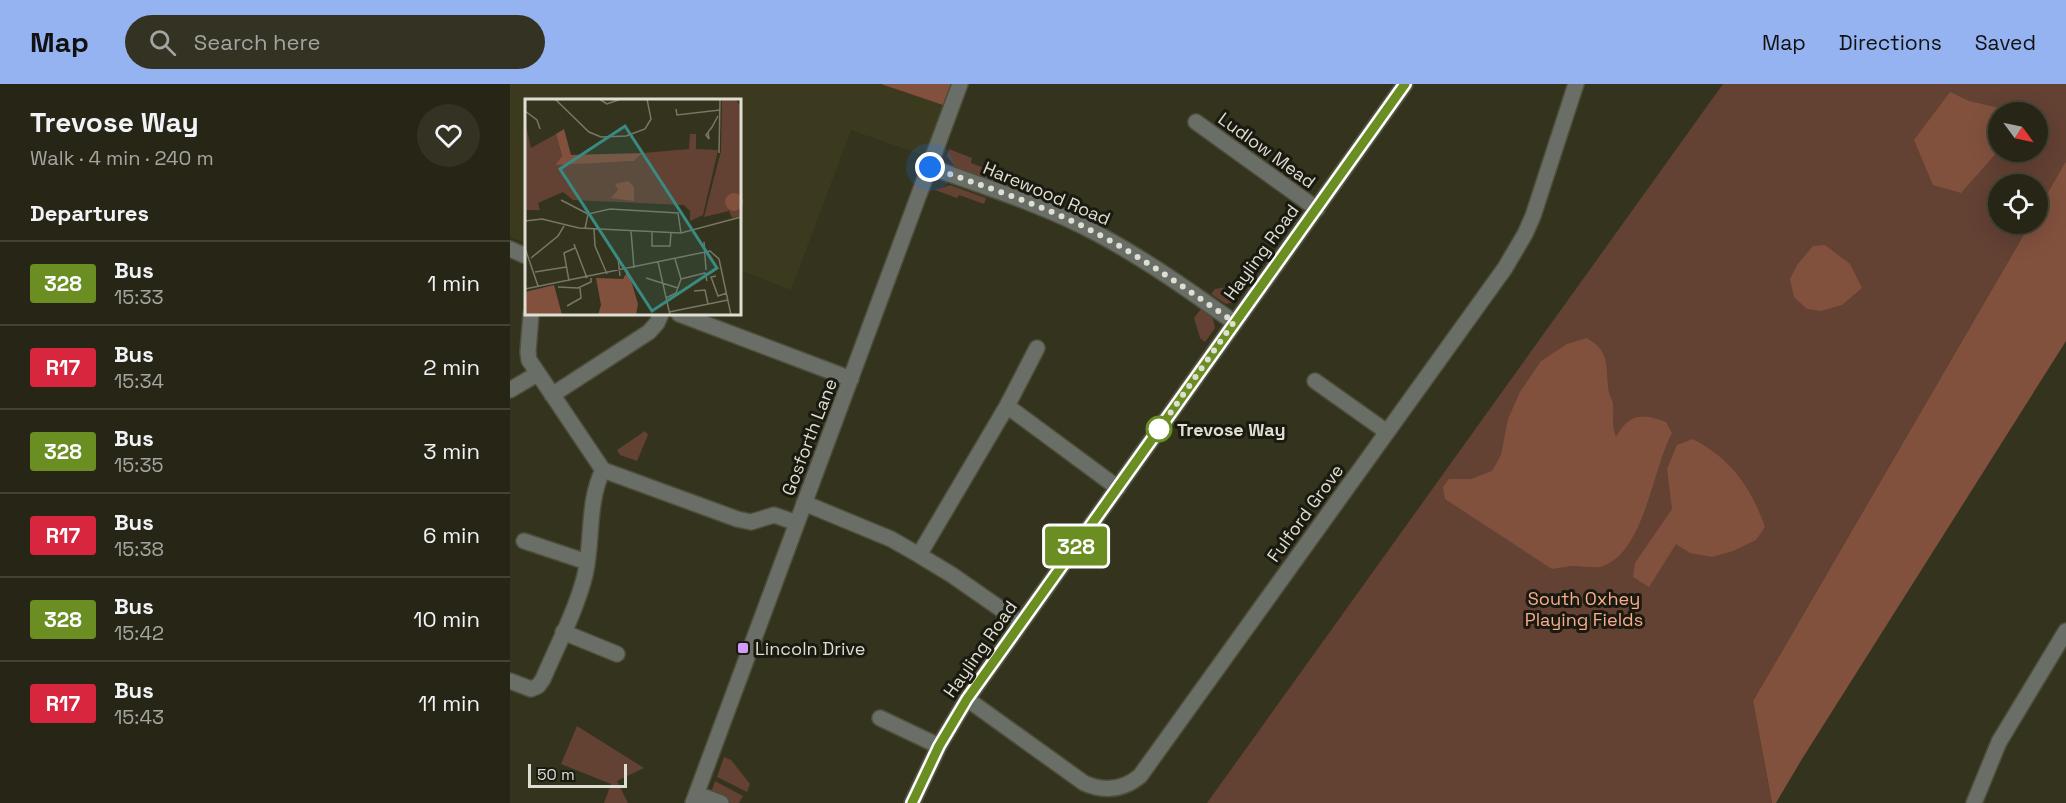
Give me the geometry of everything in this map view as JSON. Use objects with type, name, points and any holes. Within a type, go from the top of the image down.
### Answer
[{"type":"street","name":"Gosforth Lane","points":[[695,798],[960,84]]},
{"type":"street","name":"Hayling Road","points":[[912,803],[939,746],[967,699],[1405,84]]},
{"type":"street","name":"Fulford Grove","points":[[967,699],[1084,783],[1093,787],[1108,789],[1125,786],[1134,781],[1147,768],[1505,268],[1533,216],[1576,84]]},
{"type":"street","name":"Ludlow Mead","points":[[1196,122],[1317,209]]},
{"type":"street","name":"Harewood Road","points":[[930,167],[1032,205],[1095,232],[1159,270],[1234,322]]},
{"type":"street","points":[[510,249],[525,255]]},
{"type":"street","points":[[531,315],[528,352],[530,360],[537,374],[596,456],[603,470],[737,519],[751,522],[777,515],[797,523]]},
{"type":"street","points":[[552,395],[649,332],[661,315]]},
{"type":"street","points":[[682,315],[851,379]]},
{"type":"street","points":[[919,555],[1007,406],[1037,348]]},
{"type":"street","points":[[510,390],[537,374]]},
{"type":"street","points":[[1315,381],[1387,432]]},
{"type":"street","points":[[1007,406],[1118,488]]},
{"type":"street","points":[[510,681],[531,689],[538,686],[563,632],[582,585],[587,562],[595,488],[603,470]]},
{"type":"street","points":[[804,503],[891,539],[952,575],[1021,623]]},
{"type":"street","points":[[524,541],[572,559],[587,562]]},
{"type":"street","points":[[1974,803],[1999,742],[2066,631]]},
{"type":"street","points":[[563,632],[617,654]]},
{"type":"street","points":[[880,718],[939,746]]},
{"type":"street","points":[[695,798],[722,803]]},
{"type":"shaded area","points":[[510,84],[881,84],[943,105],[925,156],[851,130],[791,290],[741,270],[741,99],[525,99],[525,243],[510,237]]},
{"type":"shaded area","points":[[881,84],[951,84],[943,105]]},
{"type":"shaded area","points":[[1950,92],[1969,101],[1988,105],[1988,162],[1961,193],[1933,185],[1914,140]]},
{"type":"shaded area","points":[[2066,161],[2066,341],[1776,803],[1772,803],[1753,701],[2024,234],[2048,234],[2048,192]]},
{"type":"shaded area","points":[[1825,245],[1850,264],[1862,288],[1842,305],[1821,311],[1807,309],[1794,297],[1790,279],[1797,265],[1813,246]]},
{"type":"shaded area","points":[[1587,338],[1599,348],[1605,359],[1616,437],[1631,419],[1644,416],[1666,422],[1672,433],[1638,527],[1617,558],[1600,567],[1572,566],[1552,569],[1445,499],[1443,487],[1449,479],[1471,479],[1492,471],[1501,455],[1508,419],[1520,392],[1541,361],[1567,344]]},
{"type":"shaded area","points":[[1693,439],[1729,465],[1738,476],[1753,499],[1765,527],[1756,540],[1733,551],[1712,557],[1690,553],[1676,544],[1649,587],[1633,577],[1635,563],[1672,509],[1667,469],[1677,445]]},
{"type":"green space","name":"South Oxhey Playing Fields","points":[[1723,84],[2066,84],[2066,161],[2048,192],[2048,174],[1988,174],[1988,234],[2024,234],[1753,701],[1772,803],[1207,803]]},
{"type":"green space","points":[[949,149],[972,158],[971,163],[995,172],[993,181],[955,167],[947,156]]},
{"type":"green space","points":[[950,185],[986,198],[984,204],[935,190]]},
{"type":"green space","points":[[1238,285],[1243,289],[1234,302],[1226,304],[1211,294],[1215,289]]},
{"type":"green space","points":[[1201,309],[1213,318],[1215,328],[1205,342],[1200,338],[1194,318]]},
{"type":"green space","points":[[645,431],[648,435],[637,461],[620,455],[617,450]]},
{"type":"green space","points":[[577,726],[644,768],[617,781],[628,803],[604,803],[611,784],[561,764]]},
{"type":"green space","points":[[724,757],[731,760],[750,784],[747,792],[717,777]]},
{"type":"green space","points":[[715,781],[743,796],[739,803],[731,803],[713,793]]},
{"type":"bus line","name":"328","points":[[912,803],[939,746],[967,699],[1405,84]]},
{"type":"place","name":"Trevose Way","points":[[1159,429]]},
{"type":"place","name":"Lincoln Drive","points":[[743,648]]},
{"type":"route","points":[[930,167],[1065,218],[1095,232],[1176,281],[1234,322],[1157,432],[1159,429]]}]
